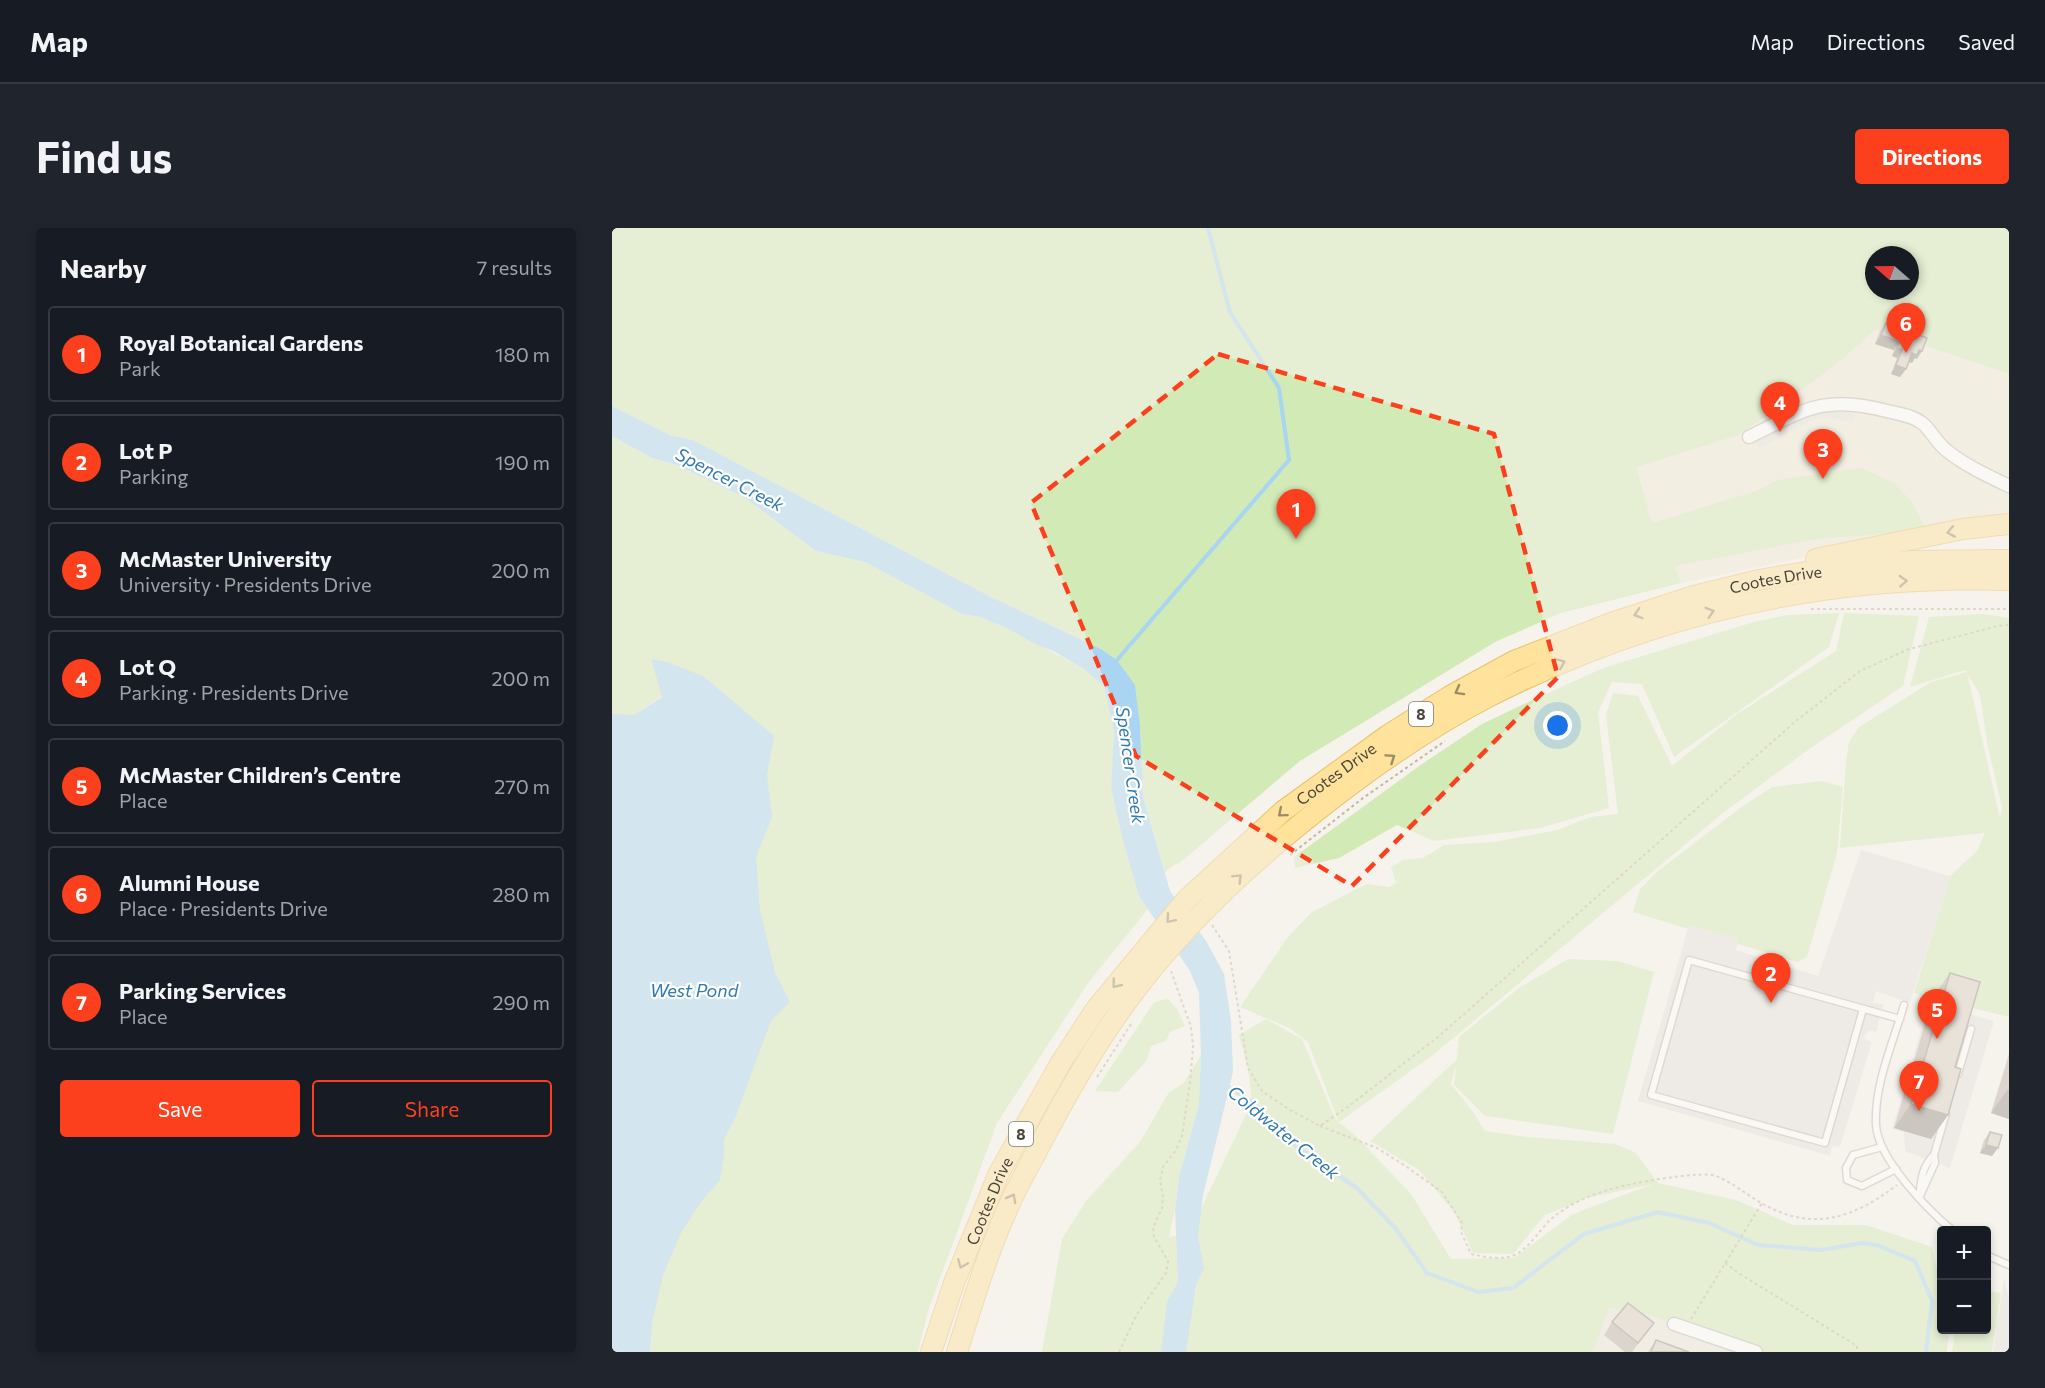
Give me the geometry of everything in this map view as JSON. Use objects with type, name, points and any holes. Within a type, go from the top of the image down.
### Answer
[{"type":"main road","points":[[1694,596],[1728,580],[1790,564],[1963,529],[2009,524]]},
{"type":"main road","name":"Cootes Drive","points":[[931,1352],[954,1283],[999,1173],[1060,1064],[1096,1009],[1152,938],[1187,899],[1283,811],[1388,735],[1450,696],[1514,661],[1611,623],[1694,596],[1759,580],[1862,565],[1912,561],[2009,560]]},
{"type":"main road","name":"Cootes Drive","points":[[957,1352],[1006,1211],[1060,1108],[1133,993],[1165,968],[1250,866],[1341,792],[1438,726],[1489,697],[1564,662],[1634,634],[1728,606],[1810,591],[1934,579],[2009,580]]},
{"type":"street","points":[[1749,437],[1799,412],[1818,406],[1846,402],[1872,406],[1915,418],[1924,424],[1946,450],[1988,477],[2009,486]]},
{"type":"street","points":[[1680,1326],[1756,1352]]},
{"type":"lane","points":[[1863,1009],[1825,1143],[1651,1095],[1689,960],[1900,1019]]},
{"type":"lane","points":[[1904,1005],[1877,1104],[1876,1126],[1882,1147],[1896,1169],[1931,1212],[1947,1226]]},
{"type":"lane","points":[[1954,1087],[1971,1029]]},
{"type":"lane","points":[[1919,1198],[1921,1175],[1926,1162],[1934,1155],[1947,1110]]},
{"type":"lane","points":[[1882,1147],[1853,1155],[1846,1168],[1847,1180],[1862,1186],[1896,1169]]},
{"type":"lane","points":[[1991,1257],[2009,1264]]},
{"type":"path","points":[[1809,609],[2009,609]]},
{"type":"path","points":[[1320,1126],[1438,1037],[1796,722],[1860,671],[1909,649],[1998,626],[2009,626]]},
{"type":"path","points":[[1290,855],[1363,798],[1451,737]]},
{"type":"path","points":[[1204,922],[1229,951],[1248,1068],[1262,1091],[1290,1110],[1320,1126],[1377,1148],[1442,1192],[1462,1223],[1461,1232],[1471,1254],[1498,1258],[1514,1256],[1532,1241],[1550,1220],[1570,1204],[1606,1190],[1637,1182],[1714,1175],[1782,1215],[1802,1220],[1822,1220],[1864,1208],[1904,1180]]},
{"type":"path","points":[[1119,1352],[1137,1314],[1166,1273],[1168,1261],[1154,1237],[1153,1228],[1162,1208],[1160,1180],[1163,1167],[1176,1150],[1182,1136],[1190,1083],[1193,1047],[1191,1028],[1165,968]]},
{"type":"path","points":[[1097,1078],[1133,1021]]},
{"type":"path","points":[[1680,1326],[1725,1263],[1762,1203]]},
{"type":"path","points":[[1725,1263],[1857,1346],[1857,1352]]},
{"type":"highlighted area","points":[[1218,354],[1494,434],[1558,677],[1352,886],[1136,756],[1031,503]]},
{"type":"shaded area","points":[[1865,324],[2009,374],[2009,520],[1903,537],[1681,583],[1671,554],[1651,525],[1624,438]]},
{"type":"shaded area","points":[[1830,408],[1855,412],[1853,423],[1827,417],[1815,419],[1758,449],[1755,441],[1805,413]]},
{"type":"shaded area","points":[[1861,850],[1950,876],[1910,1003],[1876,991],[1873,1003],[1884,1004],[1876,1032],[1869,1030],[1863,1038],[1872,1042],[1840,1147],[1832,1146],[1830,1156],[1638,1101],[1689,925],[1739,939],[1736,950],[1818,976]]},
{"type":"shaded area","points":[[1929,1003],[1994,1021],[1950,1168],[1905,1151],[1904,1132],[1892,1129]]},
{"type":"shaded area","points":[[2004,1279],[2009,1299],[2009,1352],[1993,1352]]},
{"type":"shaded area","points":[[1609,1308],[1655,1317],[1747,1352],[1593,1352]]},
{"type":"green space","points":[[612,228],[2009,228],[2009,374],[1876,329],[1838,363],[1739,435],[1636,467],[1652,523],[1756,491],[1778,480],[1861,468],[1894,483],[1911,501],[1924,525],[1912,532],[1816,539],[1675,566],[1681,583],[1561,613],[1495,642],[1300,761],[1177,865],[1176,863],[1165,872],[1143,796],[1140,725],[1135,686],[1117,660],[1101,649],[991,597],[693,440],[672,436],[612,406]]},
{"type":"green space","points":[[612,436],[652,458],[677,465],[744,497],[816,551],[865,562],[962,614],[980,617],[1009,629],[1084,669],[1104,686],[1114,732],[1111,788],[1139,896],[1148,909],[1088,983],[997,1123],[928,1311],[918,1352],[628,1352],[635,1268],[724,1152],[724,1140],[735,1118],[667,662],[651,659],[662,696],[634,715],[612,715]]},
{"type":"green space","points":[[1839,613],[1829,647],[1674,757],[1642,684],[1612,682],[1598,712],[1609,808],[1540,828],[1434,841],[1397,825],[1339,858],[1295,868],[1294,857],[1422,764],[1482,724],[1545,694],[1606,667],[1754,622],[1787,615]]},
{"type":"green space","points":[[1844,613],[1919,616],[1903,686],[1808,750],[1723,813],[1433,1055],[1339,1122],[1358,1138],[1411,1194],[1451,1259],[1514,1258],[1573,1214],[1653,1184],[1587,1198],[1545,1215],[1513,1254],[1473,1253],[1455,1213],[1419,1170],[1370,1141],[1457,1059],[1459,1037],[1519,988],[1568,959],[1618,961],[1654,972],[1613,1134],[1485,1116],[1454,1085],[1456,1065],[1451,1084],[1485,1131],[1615,1144],[1636,1153],[1658,1183],[1736,1200],[1793,1225],[1866,1225],[1932,1247],[1937,1269],[1937,1334],[1949,1334],[1947,1352],[1747,1352],[1655,1317],[1609,1308],[1593,1352],[1042,1352],[1062,1239],[1086,1201],[1140,1142],[1169,1092],[1184,1083],[1201,1055],[1199,1104],[1179,1177],[1169,1237],[1189,1234],[1252,1102],[1248,1068],[1239,1035],[1266,1019],[1302,1039],[1335,1118],[1338,1120],[1308,1042],[1289,1028],[1240,1007],[1288,937],[1312,912],[1367,884],[1389,887],[1396,883],[1391,867],[1403,860],[1423,858],[1444,845],[1494,842],[1558,830],[1590,817],[1618,814],[1606,715],[1613,693],[1638,696],[1672,766],[1737,714],[1836,651]]},
{"type":"green space","points":[[1984,614],[2009,618],[2009,1017],[1914,993],[1950,876],[1977,851],[1985,833],[1840,848],[1846,761],[1849,742],[1859,727],[1931,682],[1967,672],[1965,670],[1910,687],[1929,617]],"holes":[[[1967,673],[1980,695],[1988,747],[2002,807],[2000,818]]]},
{"type":"green space","points":[[1823,781],[1843,787],[1837,853],[1807,957],[1797,962],[1633,912],[1640,889],[1658,871],[1743,806],[1772,787]]},
{"type":"green space","points":[[1168,999],[1177,1009],[1185,1026],[1170,1032],[1166,1041],[1151,1046],[1146,1061],[1118,1092],[1095,1091],[1154,1002]]},
{"type":"green space","points":[[1991,1292],[2001,1293],[1992,1352],[1952,1352],[1954,1334],[1991,1334]]},
{"type":"water","name":"Spencer Creek","points":[[612,406],[672,436],[693,440],[991,597],[1101,649],[1117,660],[1135,685],[1140,725],[1143,796],[1170,891],[1206,941],[1224,974],[1231,1021],[1233,1072],[1203,1195],[1198,1236],[1204,1268],[1196,1285],[1186,1352],[1161,1352],[1167,1302],[1178,1282],[1175,1209],[1179,1177],[1199,1104],[1201,1055],[1199,993],[1190,971],[1139,896],[1111,788],[1114,732],[1104,686],[1084,669],[1009,629],[980,617],[962,614],[865,562],[816,551],[744,497],[677,465],[652,458],[612,436]]},
{"type":"water","name":"West Pond","points":[[651,659],[667,662],[703,676],[774,736],[767,774],[772,817],[756,857],[760,910],[775,972],[790,1002],[771,1021],[735,1118],[724,1140],[720,1180],[700,1203],[681,1233],[663,1275],[652,1323],[650,1352],[612,1352],[612,714],[634,715],[662,697]]},
{"type":"building","points":[[1886,323],[1927,338],[1922,351],[1919,350],[1917,355],[1912,353],[1906,369],[1896,365],[1902,350],[1897,348],[1899,342],[1881,335]]},
{"type":"building","points":[[1950,973],[1980,982],[1955,1067],[1961,1069],[1948,1115],[1911,1104]]},
{"type":"building","points":[[1990,1132],[2002,1135],[1998,1148],[1986,1145]]},
{"type":"building","points":[[1628,1303],[1654,1323],[1638,1343],[1612,1322]]},
{"type":"building","points":[[1656,1340],[1689,1352],[1651,1352]]},
{"type":"waterway","points":[[1117,660],[1289,460],[1279,388],[1230,312],[1208,228]]},
{"type":"waterway","name":"Coldwater Creek","points":[[1227,1086],[1252,1102],[1294,1144],[1358,1189],[1396,1229],[1427,1273],[1478,1292]]},
{"type":"waterway","name":"Coldwater Creek","points":[[1478,1292],[1513,1288],[1584,1234],[1658,1212],[1709,1223],[1758,1245],[1821,1250],[1862,1243],[1877,1245],[1915,1261],[1932,1301],[1926,1352]]},
{"type":"place","name":"Alumni House","points":[[1906,353]]},
{"type":"place","name":"Lot Q","points":[[1780,432]]},
{"type":"place","name":"McMaster University","points":[[1823,479]]},
{"type":"place","name":"Royal Botanical Gardens","points":[[1296,539]]},
{"type":"place","name":"Lot P","points":[[1771,1003]]},
{"type":"place","name":"McMaster Children’s Centre","points":[[1937,1039]]},
{"type":"place","name":"Parking Services","points":[[1919,1111]]}]
